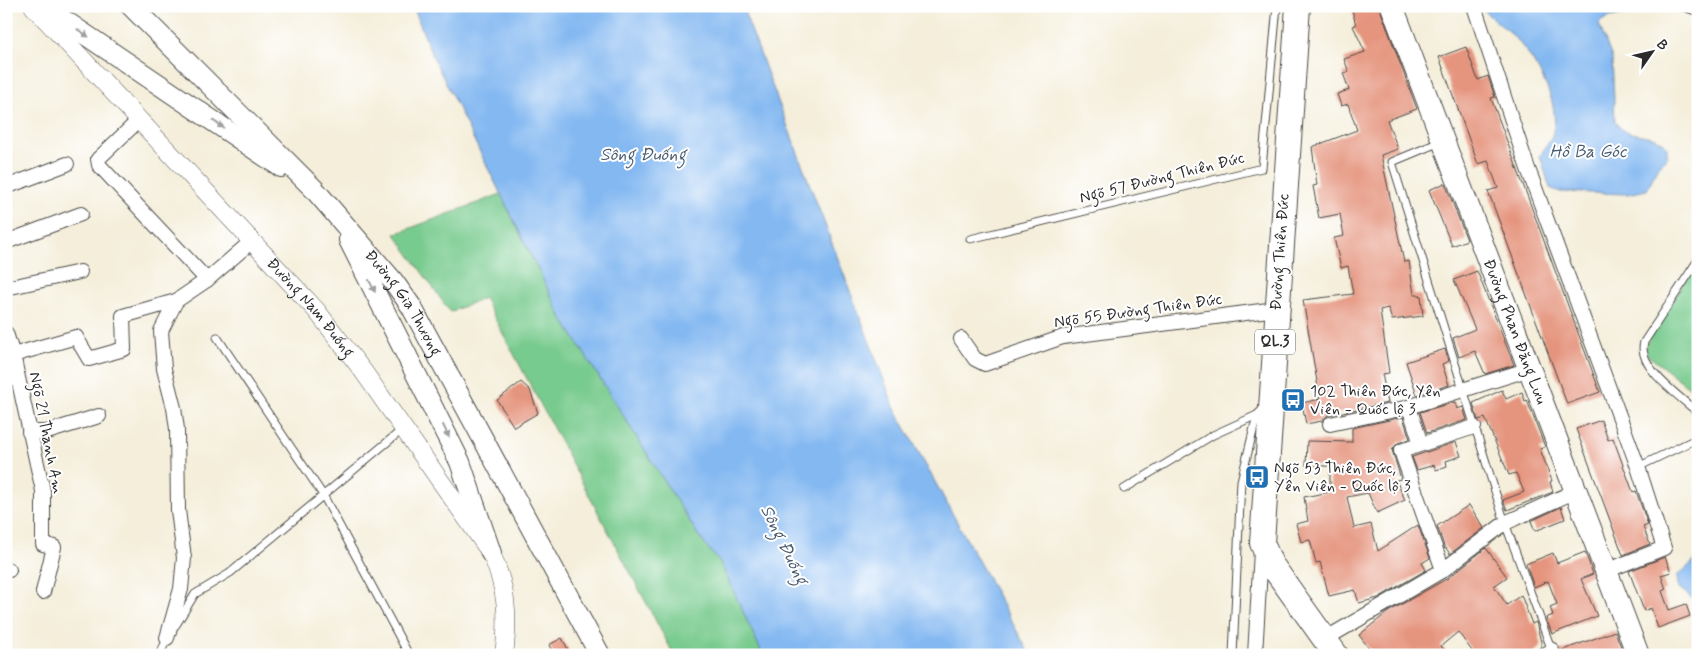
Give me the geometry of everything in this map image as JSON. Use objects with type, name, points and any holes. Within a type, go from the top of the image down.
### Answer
[{"type":"highway","name":"Đường Thiên Đức","points":[[1298,6],[1276,309],[1265,407],[1262,543],[1271,564],[1331,647]]},
{"type":"main road","points":[[43,6],[314,189]]},
{"type":"main road","name":"Đường Gia Thượng","points":[[131,6],[314,189],[394,281],[410,306],[600,655]]},
{"type":"main road","name":"Đường Phan Đăng Lưu","points":[[1392,6],[1638,655]]},
{"type":"main road","points":[[334,212],[460,462],[492,553]]},
{"type":"street","name":"Đường Nam Đuống","points":[[33,6],[253,240],[316,310],[403,429],[492,553],[502,577],[507,604],[507,631],[504,655]]},
{"type":"street","points":[[1474,6],[1527,166],[1638,467],[1664,548],[1606,571]]},
{"type":"street","points":[[139,120],[98,159],[99,165],[207,280]]},
{"type":"street","points":[[6,187],[66,164]]},
{"type":"street","points":[[6,242],[81,214]]},
{"type":"street","points":[[10,356],[76,337],[89,359],[124,349],[123,316],[176,301],[207,280],[253,240]]},
{"type":"street","points":[[6,288],[80,272]]},
{"type":"street","points":[[167,638],[181,589],[184,558],[178,510],[177,429],[174,408],[164,369],[161,331],[176,301]]},
{"type":"street","name":"Ngõ 55 Đường Thiên Đức","points":[[961,339],[975,359],[985,364],[1063,337],[1276,309]]},
{"type":"street","name":"Ngõ 21 Thanh Am","points":[[6,333],[43,491],[43,544],[54,547],[43,592]]},
{"type":"street","points":[[1330,424],[1409,407],[1530,369]]},
{"type":"street","points":[[1409,407],[1421,444]]},
{"type":"street","points":[[29,432],[47,432],[99,416]]},
{"type":"street","points":[[1443,570],[1401,450],[1474,427]]},
{"type":"street","points":[[1331,647],[1443,570],[1505,523],[1576,491]]},
{"type":"street","points":[[1255,655],[1262,543]]},
{"type":"lane","name":"Ngõ 57 Đường Thiên Đức","points":[[970,239],[1262,168],[1277,6]]},
{"type":"lane","points":[[1681,6],[1698,12]]},
{"type":"lane","points":[[1443,141],[1392,162],[1474,427],[1550,653]]},
{"type":"lane","points":[[1698,260],[1644,342],[1642,351],[1646,364],[1698,413]]},
{"type":"lane","points":[[217,337],[323,495],[409,655]]},
{"type":"lane","points":[[1124,489],[1213,435],[1265,407]]},
{"type":"lane","points":[[1233,655],[1241,481],[1265,407]]},
{"type":"lane","points":[[159,655],[167,638],[195,594],[230,573],[403,429]]},
{"type":"lane","points":[[1638,467],[1698,438]]},
{"type":"green space","points":[[501,194],[562,318],[700,538],[721,563],[763,655],[674,655],[484,298],[450,312],[395,234]]},
{"type":"green space","points":[[1698,259],[1698,394],[1642,351]]},
{"type":"water","name":"Sông Đuống","points":[[413,6],[742,6],[895,409],[1030,655],[763,655],[721,564],[700,538],[562,318],[431,53]]},
{"type":"water","name":"Hồ Ba Góc","points":[[1480,6],[1646,6],[1641,11],[1629,15],[1609,17],[1599,24],[1612,58],[1615,121],[1625,131],[1656,138],[1667,147],[1667,157],[1656,170],[1647,190],[1627,194],[1560,192],[1550,188],[1540,156],[1554,128],[1552,103],[1548,89],[1526,51],[1509,32]]},
{"type":"water","points":[[1698,558],[1698,619],[1692,598],[1678,587],[1677,576]]},
{"type":"building","points":[[1351,6],[1379,6],[1417,109],[1387,120],[1398,149],[1381,155],[1404,262],[1409,261],[1414,295],[1421,295],[1423,316],[1392,320],[1388,308],[1380,310],[1389,373],[1382,374],[1388,403],[1328,415],[1322,421],[1306,424],[1302,403],[1320,399],[1303,300],[1353,294],[1348,266],[1341,268],[1334,238],[1344,236],[1340,214],[1319,218],[1313,186],[1317,185],[1312,147],[1357,130],[1348,104],[1341,106],[1337,94],[1349,90],[1343,73],[1349,72],[1344,59],[1365,52],[1353,26],[1356,25]]},
{"type":"building","points":[[1466,47],[1478,80],[1488,76],[1495,97],[1491,98],[1600,392],[1567,404],[1488,191],[1498,188],[1488,161],[1478,164],[1439,57]]},
{"type":"building","points":[[1445,183],[1467,240],[1452,246],[1429,190]]},
{"type":"building","points":[[1477,271],[1514,365],[1485,374],[1475,351],[1459,357],[1453,338],[1475,329],[1454,280]]},
{"type":"building","points":[[1445,349],[1449,361],[1442,364],[1449,385],[1417,395],[1406,362]]},
{"type":"building","points":[[521,382],[530,390],[538,413],[514,427],[497,400]]},
{"type":"building","points":[[1502,390],[1506,399],[1522,392],[1525,401],[1527,400],[1545,447],[1540,449],[1552,481],[1550,482],[1553,492],[1507,510],[1503,500],[1524,492],[1516,473],[1509,475],[1485,418],[1478,420],[1473,403]]},
{"type":"building","points":[[1455,402],[1457,409],[1463,407],[1467,420],[1427,433],[1420,412]]},
{"type":"building","points":[[1403,417],[1410,439],[1398,443],[1392,450],[1401,479],[1396,480],[1405,500],[1377,513],[1368,493],[1347,497],[1354,528],[1371,524],[1378,551],[1418,525],[1430,558],[1422,563],[1426,570],[1378,598],[1359,603],[1355,590],[1329,596],[1320,562],[1316,563],[1310,540],[1301,542],[1296,524],[1308,521],[1304,497],[1330,492],[1330,466],[1306,466],[1307,441],[1352,442],[1352,428]]},
{"type":"building","points":[[1601,420],[1608,440],[1613,438],[1633,492],[1636,491],[1648,525],[1643,527],[1650,544],[1623,555],[1576,429]]},
{"type":"building","points":[[1456,442],[1461,456],[1446,461],[1447,466],[1436,470],[1434,465],[1417,470],[1412,457]]},
{"type":"building","points":[[1469,505],[1484,528],[1450,554],[1445,549],[1437,526]]},
{"type":"building","points":[[1561,507],[1565,519],[1535,531],[1531,521]]},
{"type":"building","points":[[1486,548],[1507,577],[1494,586],[1507,605],[1521,595],[1532,624],[1536,622],[1542,646],[1531,655],[1475,655],[1458,632],[1441,646],[1449,655],[1374,655],[1359,635],[1388,612],[1448,578]]},
{"type":"building","points":[[1585,552],[1593,574],[1581,579],[1597,616],[1552,634],[1546,618],[1553,615],[1550,607],[1557,604],[1548,581],[1534,587],[1526,564],[1553,553],[1557,563]]},
{"type":"building","points":[[1665,557],[1671,572],[1661,575],[1666,589],[1662,591],[1669,610],[1686,604],[1690,616],[1658,628],[1651,608],[1644,611],[1629,571]]},
{"type":"building","points":[[1615,631],[1623,652],[1615,655],[1559,655],[1560,651]]},
{"type":"building","points":[[562,638],[571,655],[554,655],[549,645]]},
{"type":"place","name":"102 Thiên Đức, Yên Viên - Quốc lộ 3","points":[[1293,400]]},
{"type":"place","name":"Ngõ 53 Thiên Đức, Yên Viên - Quốc lộ 3","points":[[1257,477]]}]
